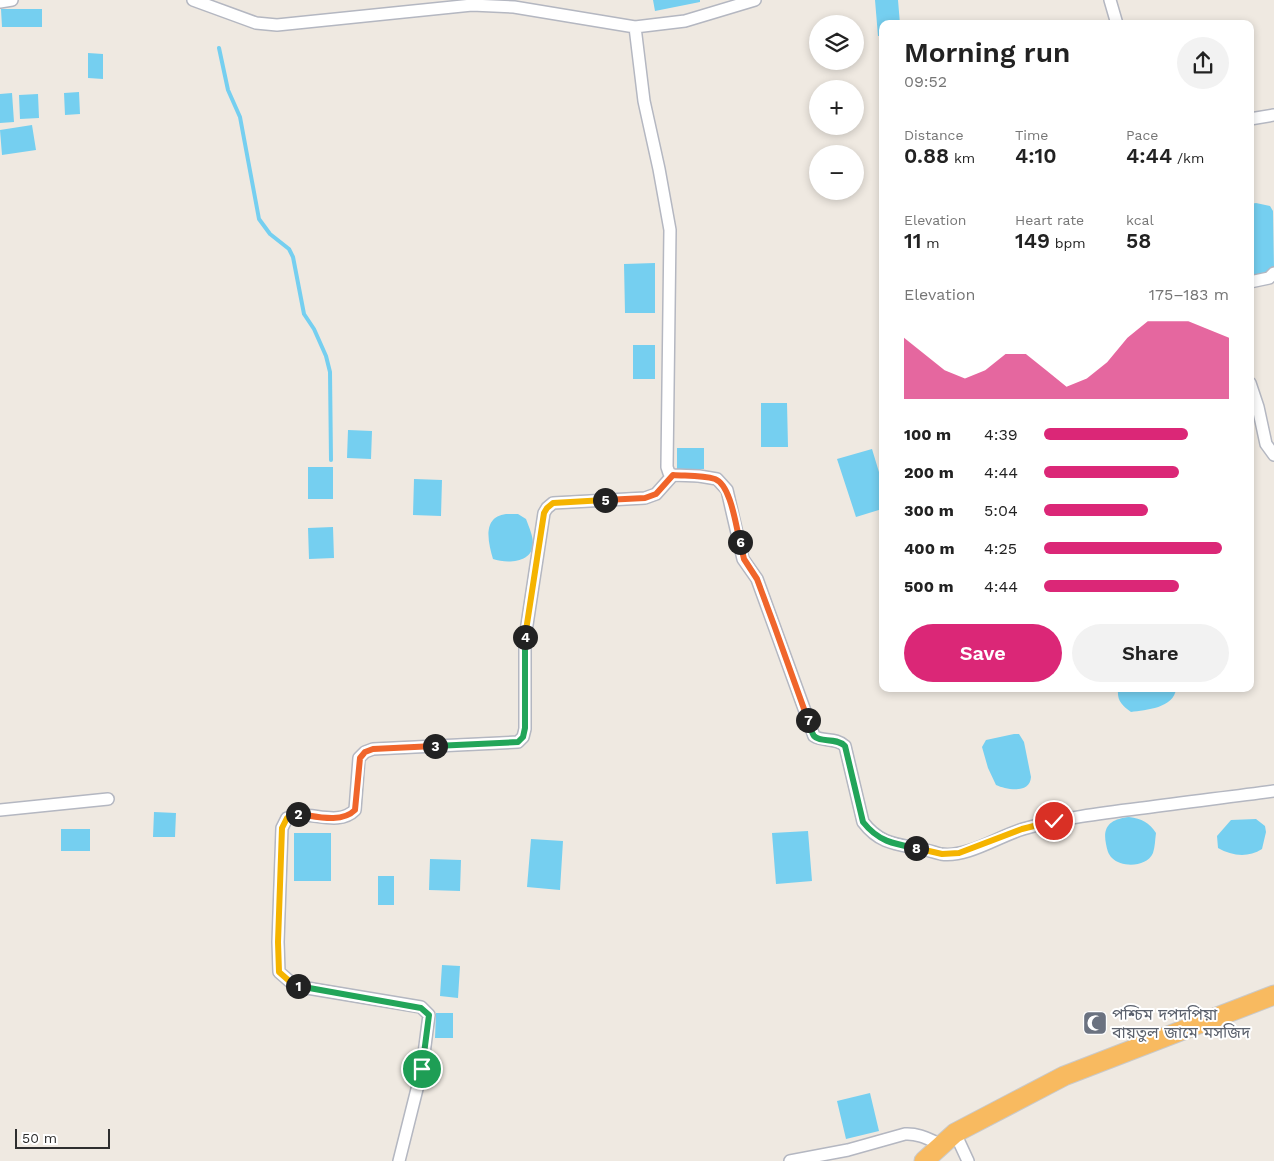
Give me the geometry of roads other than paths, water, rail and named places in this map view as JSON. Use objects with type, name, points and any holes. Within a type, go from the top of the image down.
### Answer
[{"type":"highway","points":[[924,1161],[949,1139],[1064,1076],[1274,995]]},
{"type":"street","points":[[0,2],[12,0]]},
{"type":"street","points":[[193,0],[256,23],[277,25],[472,5],[514,7],[635,27],[685,21],[755,0]]},
{"type":"street","points":[[1110,0],[1115,20]]},
{"type":"street","points":[[635,27],[644,101],[660,169],[670,230],[667,466],[669,473],[717,479],[727,490],[744,559],[757,579],[814,736],[842,743],[845,746],[863,822],[870,832],[882,840],[942,854],[959,853],[1022,829],[1054,821],[1274,791]]},
{"type":"street","points":[[1254,118],[1274,115]]},
{"type":"street","points":[[1254,281],[1269,278],[1274,273]]},
{"type":"street","points":[[1254,395],[1266,444],[1274,456]]},
{"type":"street","points":[[399,1161],[422,1069],[429,1015],[421,1008],[295,986],[279,972],[278,942],[282,828],[287,818],[297,814],[332,818],[350,815],[355,810],[360,758],[365,752],[373,749],[518,742],[523,737],[525,728],[525,638],[544,513],[553,503],[645,498],[656,494],[673,475]]},
{"type":"street","points":[[0,810],[108,800]]},
{"type":"street","points":[[790,1161],[848,1150],[905,1134],[949,1139],[968,1161]]},
{"type":"water","points":[[653,0],[700,0],[700,2],[655,11]]},
{"type":"water","points":[[875,0],[898,0],[900,20],[879,20],[878,36]]},
{"type":"water","points":[[1,9],[42,9],[42,27],[2,27]]},
{"type":"water","points":[[88,53],[103,54],[103,79],[88,78]]},
{"type":"water","points":[[79,92],[80,114],[65,115],[64,93]]},
{"type":"water","points":[[12,93],[14,122],[0,123],[0,94]]},
{"type":"water","points":[[38,94],[39,118],[20,119],[19,95]]},
{"type":"water","points":[[32,125],[36,150],[2,155],[0,130]]},
{"type":"water","points":[[1254,203],[1270,206],[1273,211],[1274,269],[1268,273],[1254,276]]},
{"type":"water","points":[[655,263],[655,313],[625,313],[624,264]]},
{"type":"water","points":[[633,345],[655,345],[655,379],[633,379]]},
{"type":"water","points":[[761,403],[787,403],[788,447],[761,447]]},
{"type":"water","points":[[348,430],[372,431],[371,459],[347,458]]},
{"type":"water","points":[[677,448],[704,448],[704,469],[677,469]]},
{"type":"water","points":[[872,449],[879,472],[879,510],[856,517],[837,459]]},
{"type":"water","points":[[308,467],[333,467],[333,499],[308,499]]},
{"type":"water","points":[[414,479],[442,480],[441,516],[413,515]]},
{"type":"water","points":[[518,514],[526,519],[532,534],[532,550],[529,555],[518,560],[499,561],[493,559],[491,552],[490,525],[498,516]]},
{"type":"water","points":[[333,527],[334,558],[309,559],[308,528]]},
{"type":"water","points":[[1118,692],[1175,692],[1165,704],[1151,709],[1131,712],[1118,697]]},
{"type":"water","points":[[1019,734],[1024,742],[1031,777],[1027,786],[1017,789],[996,785],[988,768],[982,747],[986,740]]},
{"type":"water","points":[[154,812],[176,813],[175,837],[153,837]]},
{"type":"water","points":[[1129,817],[1145,822],[1156,833],[1154,851],[1150,858],[1140,863],[1128,865],[1112,858],[1108,851],[1105,837],[1107,828],[1113,821]]},
{"type":"water","points":[[1256,819],[1265,826],[1266,832],[1262,849],[1251,854],[1240,855],[1218,848],[1217,836],[1231,820]]},
{"type":"water","points":[[61,829],[90,829],[90,851],[61,851]]},
{"type":"water","points":[[808,831],[812,881],[776,884],[772,833]]},
{"type":"water","points":[[294,833],[331,833],[331,881],[294,881]]},
{"type":"water","points":[[531,839],[563,841],[560,890],[527,887]]},
{"type":"water","points":[[430,859],[461,860],[460,891],[429,890]]},
{"type":"water","points":[[378,876],[394,876],[394,905],[378,905]]},
{"type":"water","points":[[442,965],[460,966],[458,998],[440,996]]},
{"type":"water","points":[[436,1013],[453,1013],[453,1038],[435,1038]]},
{"type":"water","points":[[870,1093],[879,1131],[846,1139],[837,1101]]},
{"type":"waterway","points":[[219,48],[228,90],[240,117],[259,219],[270,234],[289,249],[293,257],[304,314],[314,329],[326,356],[330,372],[331,460]]},
{"type":"place","name":"পশ্চিম দপদপিয়া বায়তুল জামে মসজিদ","points":[[1095,1023]]}]
